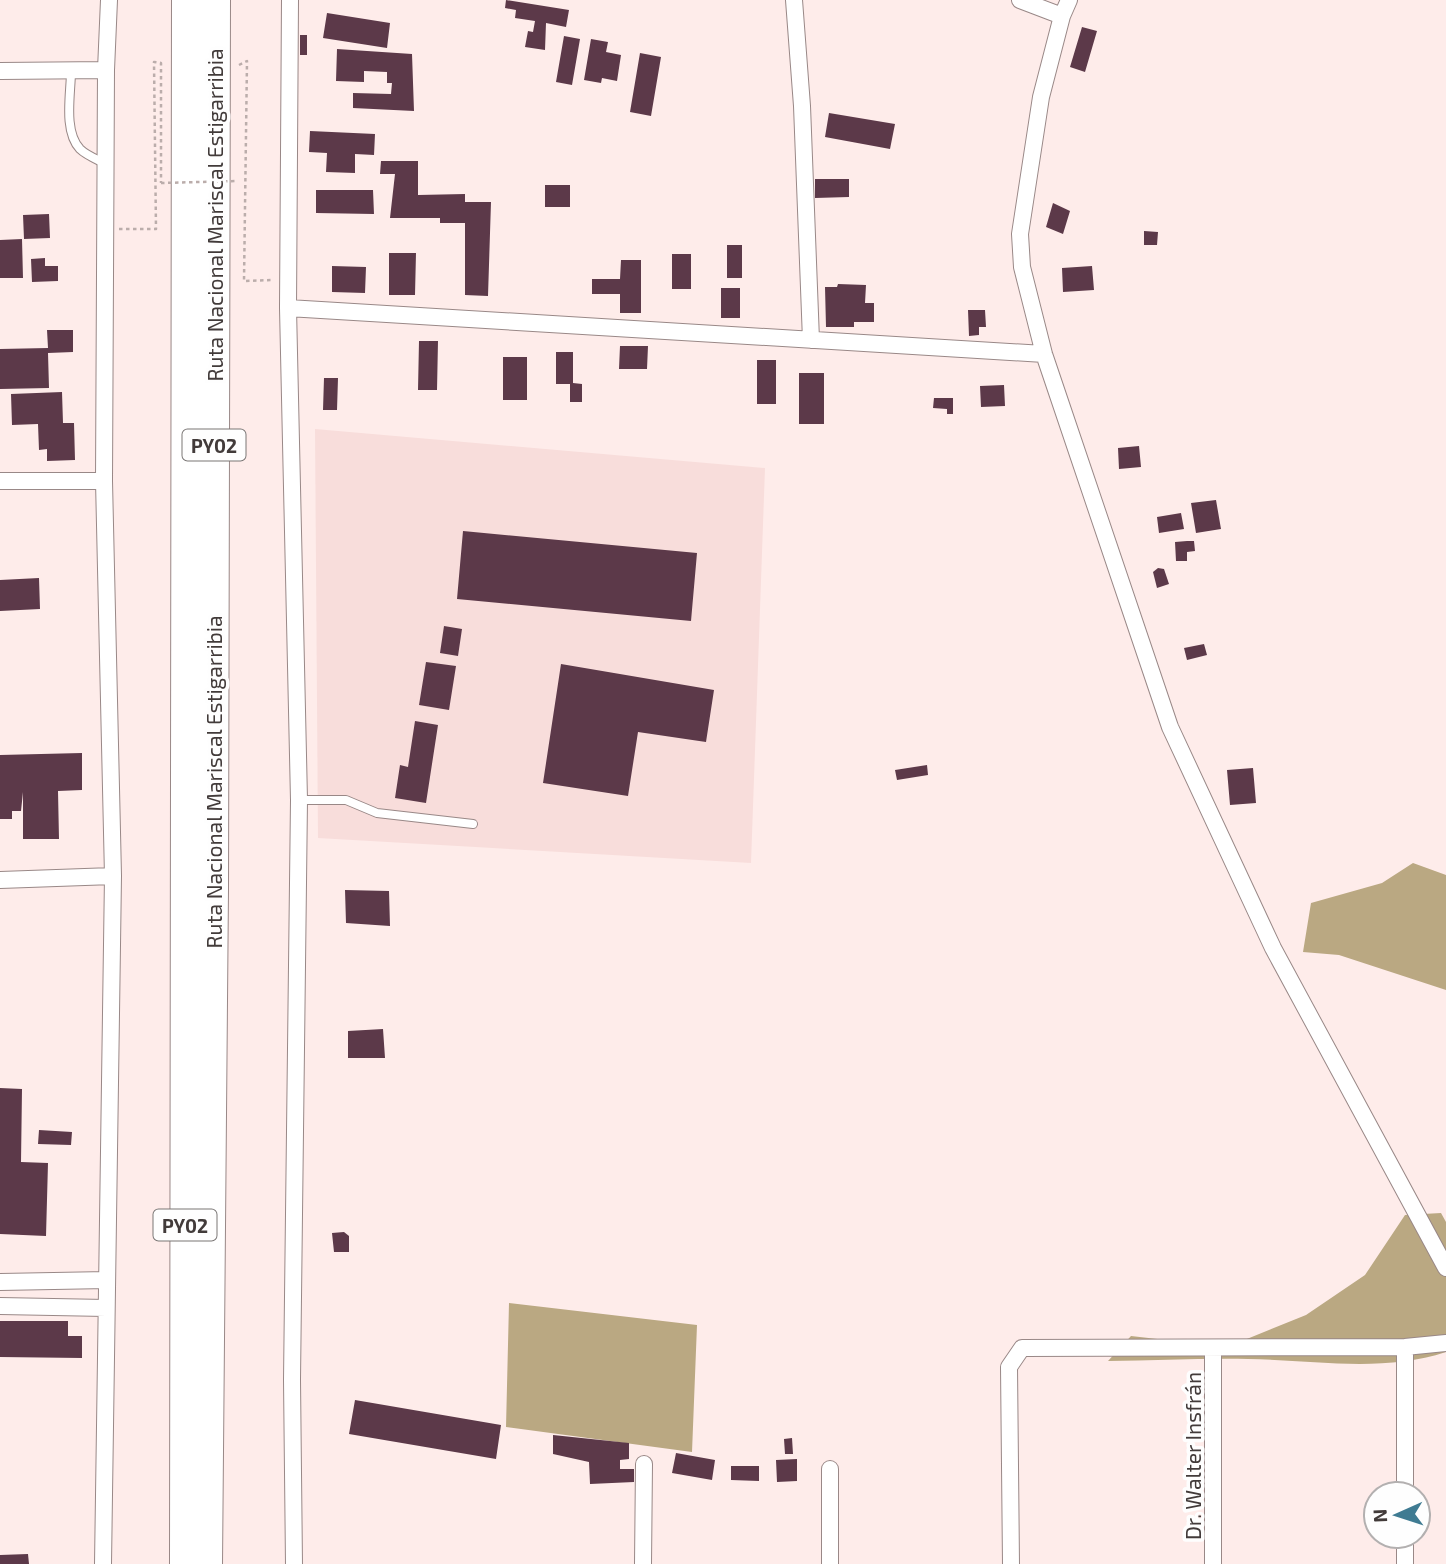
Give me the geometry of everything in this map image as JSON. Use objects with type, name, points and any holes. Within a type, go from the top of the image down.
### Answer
[{"type":"highway","name":"Ruta Nacional Mariscal Estigarribia","points":[[186,1564],[187,0]]},
{"type":"highway","name":"Ruta Nacional Mariscal Estigarribia","points":[[206,1564],[213,889],[215,0]]},
{"type":"street","points":[[103,1564],[113,876],[104,481],[106,70],[109,0]]},
{"type":"street","points":[[290,0],[288,308],[299,800],[292,1380],[294,1564]]},
{"type":"street","points":[[793,0],[802,106],[811,340]]},
{"type":"street","points":[[1020,0],[1062,16]]},
{"type":"street","points":[[1069,0],[1062,16],[1041,97],[1020,234],[1024,279],[1044,354],[1170,727],[1273,948],[1446,1268]]},
{"type":"street","points":[[0,71],[106,70]]},
{"type":"street","points":[[288,308],[1044,354]]},
{"type":"street","points":[[0,481],[104,481]]},
{"type":"street","points":[[0,880],[113,876]]},
{"type":"street","points":[[0,1282],[107,1280]]},
{"type":"street","points":[[0,1306],[106,1308]]},
{"type":"street","points":[[1012,1564],[1009,1367],[1022,1348],[1405,1347],[1446,1343]]},
{"type":"street","points":[[1405,1347],[1405,1480]]},
{"type":"street","name":"Dr. Walter Insfrán","points":[[1213,1349],[1213,1564]]},
{"type":"street","points":[[643,1564],[644,1464]]},
{"type":"street","points":[[830,1469],[830,1564]]},
{"type":"lane","points":[[71,71],[71,123],[74,142],[82,151],[106,164]]},
{"type":"lane","points":[[299,800],[346,800],[377,813],[473,824]]},
{"type":"path","points":[[239,76],[239,63],[247,61],[244,281],[289,280]]},
{"type":"path","points":[[106,229],[156,229],[154,62],[161,62],[161,183],[238,181]]},
{"type":"shaded area","points":[[315,429],[765,468],[751,863],[318,838]]},
{"type":"shaded area","points":[[1413,863],[1446,875],[1446,990],[1339,955],[1303,952],[1311,903],[1382,883]]},
{"type":"shaded area","points":[[1441,1213],[1446,1222],[1446,1352],[1373,1364],[1230,1359],[1108,1361],[1131,1336],[1201,1344],[1237,1343],[1306,1315],[1365,1275],[1405,1215]]},
{"type":"shaded area","points":[[509,1303],[697,1325],[692,1452],[506,1427]]},
{"type":"building","points":[[506,0],[569,10],[566,27],[546,23],[545,50],[525,47],[528,31],[533,32],[535,21],[515,18],[516,10],[505,8]]},
{"type":"building","points":[[327,13],[390,23],[387,48],[323,38]]},
{"type":"building","points":[[1082,27],[1097,31],[1085,72],[1070,67]]},
{"type":"building","points":[[300,35],[307,35],[307,55],[300,55]]},
{"type":"building","points":[[564,36],[580,39],[572,85],[556,82]]},
{"type":"building","points":[[591,39],[608,42],[606,52],[621,55],[617,81],[602,78],[601,83],[584,80]]},
{"type":"building","points":[[337,49],[412,54],[414,111],[353,108],[353,93],[391,94],[392,83],[387,83],[387,72],[364,71],[364,82],[336,81]]},
{"type":"building","points":[[640,53],[661,57],[651,116],[630,112]]},
{"type":"building","points":[[829,113],[895,124],[890,149],[825,137]]},
{"type":"building","points":[[310,131],[375,134],[374,155],[355,154],[355,173],[326,172],[327,153],[309,152]]},
{"type":"building","points":[[381,161],[418,161],[418,195],[465,194],[465,202],[491,202],[488,296],[465,295],[465,223],[440,223],[440,218],[390,218],[395,174],[380,174]]},
{"type":"building","points":[[815,179],[849,179],[849,197],[815,198]]},
{"type":"building","points":[[545,185],[570,185],[570,207],[545,207]]},
{"type":"building","points":[[316,190],[373,190],[374,214],[316,213]]},
{"type":"building","points":[[1053,203],[1070,211],[1063,234],[1046,227]]},
{"type":"building","points":[[49,214],[50,238],[24,239],[23,215]]},
{"type":"building","points":[[1144,231],[1158,232],[1157,245],[1144,245]]},
{"type":"building","points":[[22,239],[23,278],[0,278],[0,240]]},
{"type":"building","points":[[727,245],[742,245],[742,278],[727,278]]},
{"type":"building","points":[[389,253],[416,253],[415,295],[389,295]]},
{"type":"building","points":[[672,254],[691,254],[691,289],[672,289]]},
{"type":"building","points":[[45,258],[45,266],[58,266],[58,281],[32,282],[31,259]]},
{"type":"building","points":[[621,260],[641,260],[641,313],[620,313],[620,294],[592,294],[592,279],[620,279]]},
{"type":"building","points":[[332,266],[366,267],[365,293],[332,292]]},
{"type":"building","points":[[1092,266],[1094,290],[1063,292],[1062,268]]},
{"type":"building","points":[[838,284],[866,285],[865,303],[874,303],[874,322],[854,322],[854,327],[826,327],[825,287],[837,287]]},
{"type":"building","points":[[721,288],[740,288],[740,318],[721,318]]},
{"type":"building","points":[[968,310],[985,310],[986,327],[979,327],[979,335],[969,336]]},
{"type":"building","points":[[47,330],[73,330],[73,352],[48,353],[49,388],[0,389],[0,349],[48,348]]},
{"type":"building","points":[[419,341],[438,341],[437,390],[418,390]]},
{"type":"building","points":[[620,346],[648,346],[647,369],[619,369]]},
{"type":"building","points":[[556,352],[573,352],[573,383],[582,384],[582,402],[570,402],[570,384],[556,384]]},
{"type":"building","points":[[503,357],[527,357],[527,400],[503,400]]},
{"type":"building","points":[[757,360],[776,360],[776,404],[757,404]]},
{"type":"building","points":[[799,373],[824,373],[824,424],[799,424]]},
{"type":"building","points":[[324,378],[338,378],[337,410],[323,410]]},
{"type":"building","points":[[1004,385],[1005,406],[981,407],[980,386]]},
{"type":"building","points":[[62,392],[63,423],[74,423],[75,460],[47,461],[47,449],[39,450],[38,424],[12,425],[11,394]]},
{"type":"building","points":[[934,398],[953,398],[953,414],[947,414],[947,409],[933,408]]},
{"type":"building","points":[[1139,446],[1141,467],[1119,469],[1118,448]]},
{"type":"building","points":[[1216,500],[1221,529],[1196,533],[1191,503]]},
{"type":"building","points":[[1181,513],[1184,529],[1159,533],[1157,517]]},
{"type":"building","points":[[463,531],[697,553],[691,621],[457,599]]},
{"type":"building","points":[[1194,541],[1195,551],[1187,552],[1187,561],[1176,561],[1175,542]]},
{"type":"building","points":[[1158,568],[1164,569],[1169,584],[1157,588],[1153,572]]},
{"type":"building","points":[[39,578],[40,609],[0,611],[0,580]]},
{"type":"building","points":[[444,626],[462,629],[458,656],[440,653]]},
{"type":"building","points":[[1204,644],[1207,655],[1187,660],[1184,648]]},
{"type":"building","points":[[426,662],[456,666],[449,710],[419,705]]},
{"type":"building","points":[[561,664],[714,690],[706,742],[638,732],[628,796],[543,783]]},
{"type":"building","points":[[415,721],[438,725],[426,803],[395,798],[400,765],[408,767]]},
{"type":"building","points":[[82,753],[82,790],[58,791],[59,839],[23,839],[23,792],[21,811],[12,811],[12,819],[0,819],[0,755]]},
{"type":"building","points":[[927,765],[928,775],[897,780],[895,770]]},
{"type":"building","points":[[1253,768],[1256,803],[1230,805],[1227,770]]},
{"type":"building","points":[[345,890],[389,891],[390,926],[346,923]]},
{"type":"building","points":[[383,1029],[385,1058],[348,1058],[348,1031]]},
{"type":"building","points":[[0,1088],[22,1089],[21,1162],[48,1163],[46,1236],[0,1234]]},
{"type":"building","points":[[39,1130],[72,1132],[71,1145],[38,1144]]},
{"type":"building","points":[[344,1232],[349,1236],[349,1252],[334,1252],[332,1233]]},
{"type":"building","points":[[0,1321],[68,1321],[68,1336],[82,1336],[82,1358],[0,1357]]},
{"type":"building","points":[[355,1400],[501,1425],[496,1459],[349,1434]]},
{"type":"building","points":[[553,1435],[629,1443],[629,1459],[620,1460],[620,1469],[634,1469],[634,1482],[590,1484],[589,1462],[553,1454]]},
{"type":"building","points":[[792,1438],[793,1454],[785,1454],[784,1439]]},
{"type":"building","points":[[676,1453],[715,1460],[712,1480],[672,1473]]},
{"type":"building","points":[[797,1459],[797,1481],[777,1482],[776,1460]]},
{"type":"building","points":[[731,1466],[759,1466],[759,1481],[731,1480]]},
{"type":"building","points":[[28,1554],[29,1564],[0,1564],[0,1555]]}]
